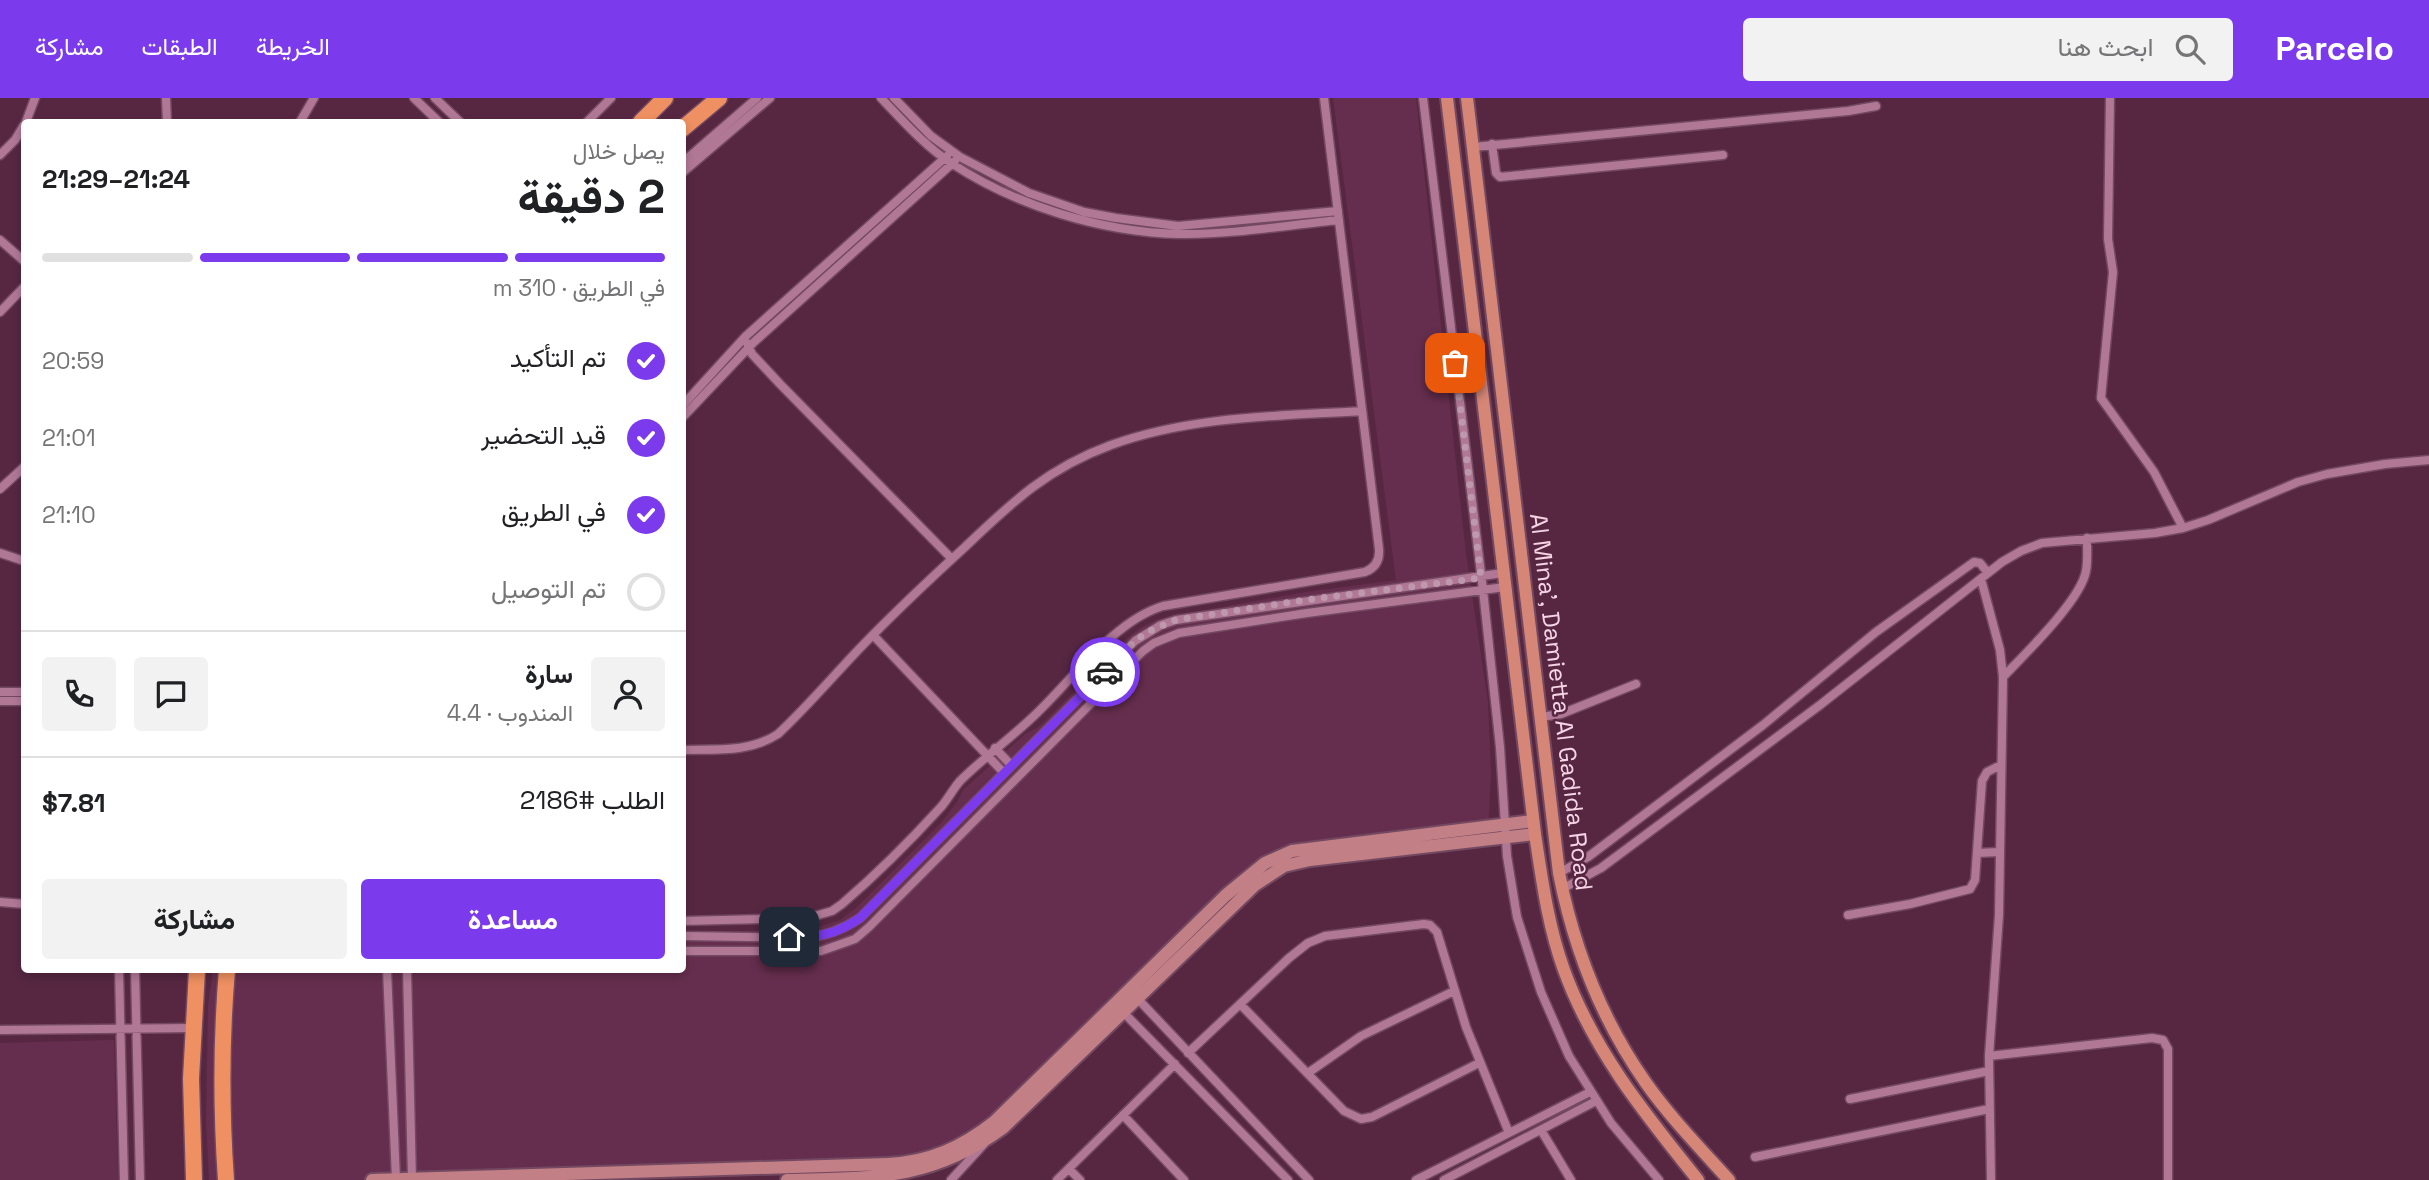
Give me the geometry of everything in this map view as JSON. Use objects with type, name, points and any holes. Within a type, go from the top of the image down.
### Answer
[{"type":"highway","points":[[655,116],[665,98]]},
{"type":"highway","points":[[686,126],[719,98]]},
{"type":"highway","points":[[194,1180],[192,1028],[197,973]]},
{"type":"highway","points":[[226,1180],[222,1126],[222,1028],[228,973]]},
{"type":"main road","name":"Al Mina', Damietta Al Gadida Road","points":[[1447,98],[1534,827],[1550,923],[1580,1010],[1602,1052],[1698,1180]]},
{"type":"main road","name":"Al Mina', Damietta Al Gadida Road","points":[[1467,98],[1562,889],[1582,962],[1599,1005],[1621,1045],[1674,1119],[1729,1180]]},
{"type":"main road","points":[[1490,461],[1499,465],[1510,459]]},
{"type":"main road","points":[[1492,480],[1502,474],[1512,477]]},
{"type":"street","points":[[166,98],[167,119]]},
{"type":"street","points":[[302,119],[314,98]]},
{"type":"street","points":[[414,98],[436,119]]},
{"type":"street","points":[[435,98],[457,119]]},
{"type":"street","points":[[590,119],[611,98]]},
{"type":"street","points":[[686,160],[757,98]]},
{"type":"street","points":[[686,170],[771,98]]},
{"type":"street","points":[[881,98],[913,131],[948,161],[985,182],[1049,210],[1082,220],[1115,227],[1191,234],[1338,215]]},
{"type":"street","points":[[894,98],[931,136],[956,154],[1010,184],[1084,212],[1192,226],[1338,215]]},
{"type":"street","points":[[686,921],[808,918],[832,911],[899,851],[987,755],[1040,711],[1124,626],[1142,613],[1163,606],[1365,572],[1375,566],[1379,555],[1324,98]]},
{"type":"street","points":[[1423,98],[1483,590],[1513,898],[1531,964],[1554,1027],[1596,1101],[1659,1180]]},
{"type":"street","points":[[2110,98],[2108,239],[2113,272],[2101,398],[2154,472],[2183,528]]},
{"type":"street","points":[[26,119],[32,100]]},
{"type":"street","points":[[1473,146],[1848,111],[1876,106]]},
{"type":"street","points":[[0,155],[21,130]]},
{"type":"street","points":[[1492,144],[1496,173],[1500,177],[1723,155]]},
{"type":"street","points":[[686,402],[746,336],[956,154]]},
{"type":"street","points":[[686,414],[748,348],[948,161]]},
{"type":"street","points":[[0,240],[21,258]]},
{"type":"street","points":[[0,312],[21,290]]},
{"type":"street","points":[[746,336],[748,348],[780,384],[951,559]]},
{"type":"street","points":[[686,750],[741,748],[770,739],[951,559],[1036,483],[1071,463],[1111,445],[1153,433],[1210,422],[1362,411]]},
{"type":"street","points":[[1562,889],[1592,874],[1820,705],[2002,562],[2031,546],[2053,541],[2155,533],[2183,528],[2311,478],[2385,464],[2429,460]]},
{"type":"street","points":[[0,489],[21,470]]},
{"type":"street","points":[[2003,677],[2045,634],[2077,591],[2086,570],[2087,538]]},
{"type":"street","points":[[0,554],[21,560]]},
{"type":"street","points":[[1559,873],[1588,858],[1763,725],[1876,632],[1974,562],[1980,563],[2000,650],[2003,677],[1999,915],[1989,1056],[1991,1180]]},
{"type":"street","points":[[686,936],[805,938],[827,935],[848,926],[860,918],[1135,641],[1161,625],[1176,620],[1305,600],[1481,578],[1504,580]]},
{"type":"street","points":[[686,951],[813,952],[855,939],[1143,651],[1166,637],[1307,613],[1483,590],[1504,580]]},
{"type":"street","points":[[873,635],[1004,773]]},
{"type":"street","points":[[1541,717],[1561,714],[1636,684]]},
{"type":"street","points":[[0,692],[21,692]]},
{"type":"street","points":[[0,701],[21,702]]},
{"type":"street","points":[[995,748],[1011,765]]},
{"type":"street","points":[[1848,915],[1967,890],[1974,884],[1982,781],[1987,772],[2001,765]]},
{"type":"street","points":[[787,1180],[839,1175],[911,1163],[956,1148],[976,1137],[1173,955],[1253,872],[1278,856],[1292,851],[1328,846],[1534,827]]},
{"type":"street","points":[[1977,853],[1999,852]]},
{"type":"street","points":[[0,902],[21,904]]},
{"type":"street","points":[[1188,1053],[1297,951],[1317,939],[1430,925],[1437,932],[1479,1063],[1509,1133]]},
{"type":"street","points":[[951,1180],[984,1144],[1137,998],[1173,955]]},
{"type":"street","points":[[119,973],[124,1180]]},
{"type":"street","points":[[135,973],[140,1180]]},
{"type":"street","points":[[387,973],[396,1179]]},
{"type":"street","points":[[407,973],[412,1179]]},
{"type":"street","points":[[1308,1073],[1371,1031],[1454,991]]},
{"type":"street","points":[[1137,998],[1309,1180]]},
{"type":"street","points":[[1240,1004],[1349,1115],[1367,1119],[1479,1063]]},
{"type":"street","points":[[1123,1012],[1288,1180]]},
{"type":"street","points":[[0,1030],[192,1028]]},
{"type":"street","points":[[1989,1056],[2152,1038],[2163,1040],[2168,1049],[2168,1180]]},
{"type":"street","points":[[1057,1180],[1175,1064]]},
{"type":"street","points":[[1850,1098],[1989,1071]]},
{"type":"street","points":[[1416,1180],[1590,1092]]},
{"type":"street","points":[[1444,1180],[1596,1101]]},
{"type":"street","points":[[1755,1157],[1989,1109]]},
{"type":"street","points":[[1123,1115],[1184,1180]]},
{"type":"street","points":[[1541,1130],[1571,1180]]},
{"type":"street","points":[[372,1180],[839,1175],[891,1178],[916,1175],[963,1158],[984,1144]]},
{"type":"street","points":[[1069,1168],[1080,1180]]},
{"type":"shaded area","points":[[1333,98],[1416,98],[1466,554],[1488,702],[1491,774],[1488,833],[1293,857],[1270,867],[1258,875],[976,1144],[912,1168],[609,1180],[209,1180],[206,1122],[208,1006],[213,973],[686,973],[686,933],[810,929],[840,920],[856,908],[941,823],[963,790],[1025,734],[1047,719],[1140,628],[1156,620],[1177,615],[1306,592],[1396,580]]},
{"type":"shaded area","points":[[114,1040],[118,1180],[0,1180],[0,1043]]},
{"type":"way so far","points":[[1105,672],[1147,632],[1176,620],[1305,600],[1481,578],[1455,363]]},
{"type":"route","points":[[789,937],[820,937],[834,933],[860,918],[1105,672]]}]
